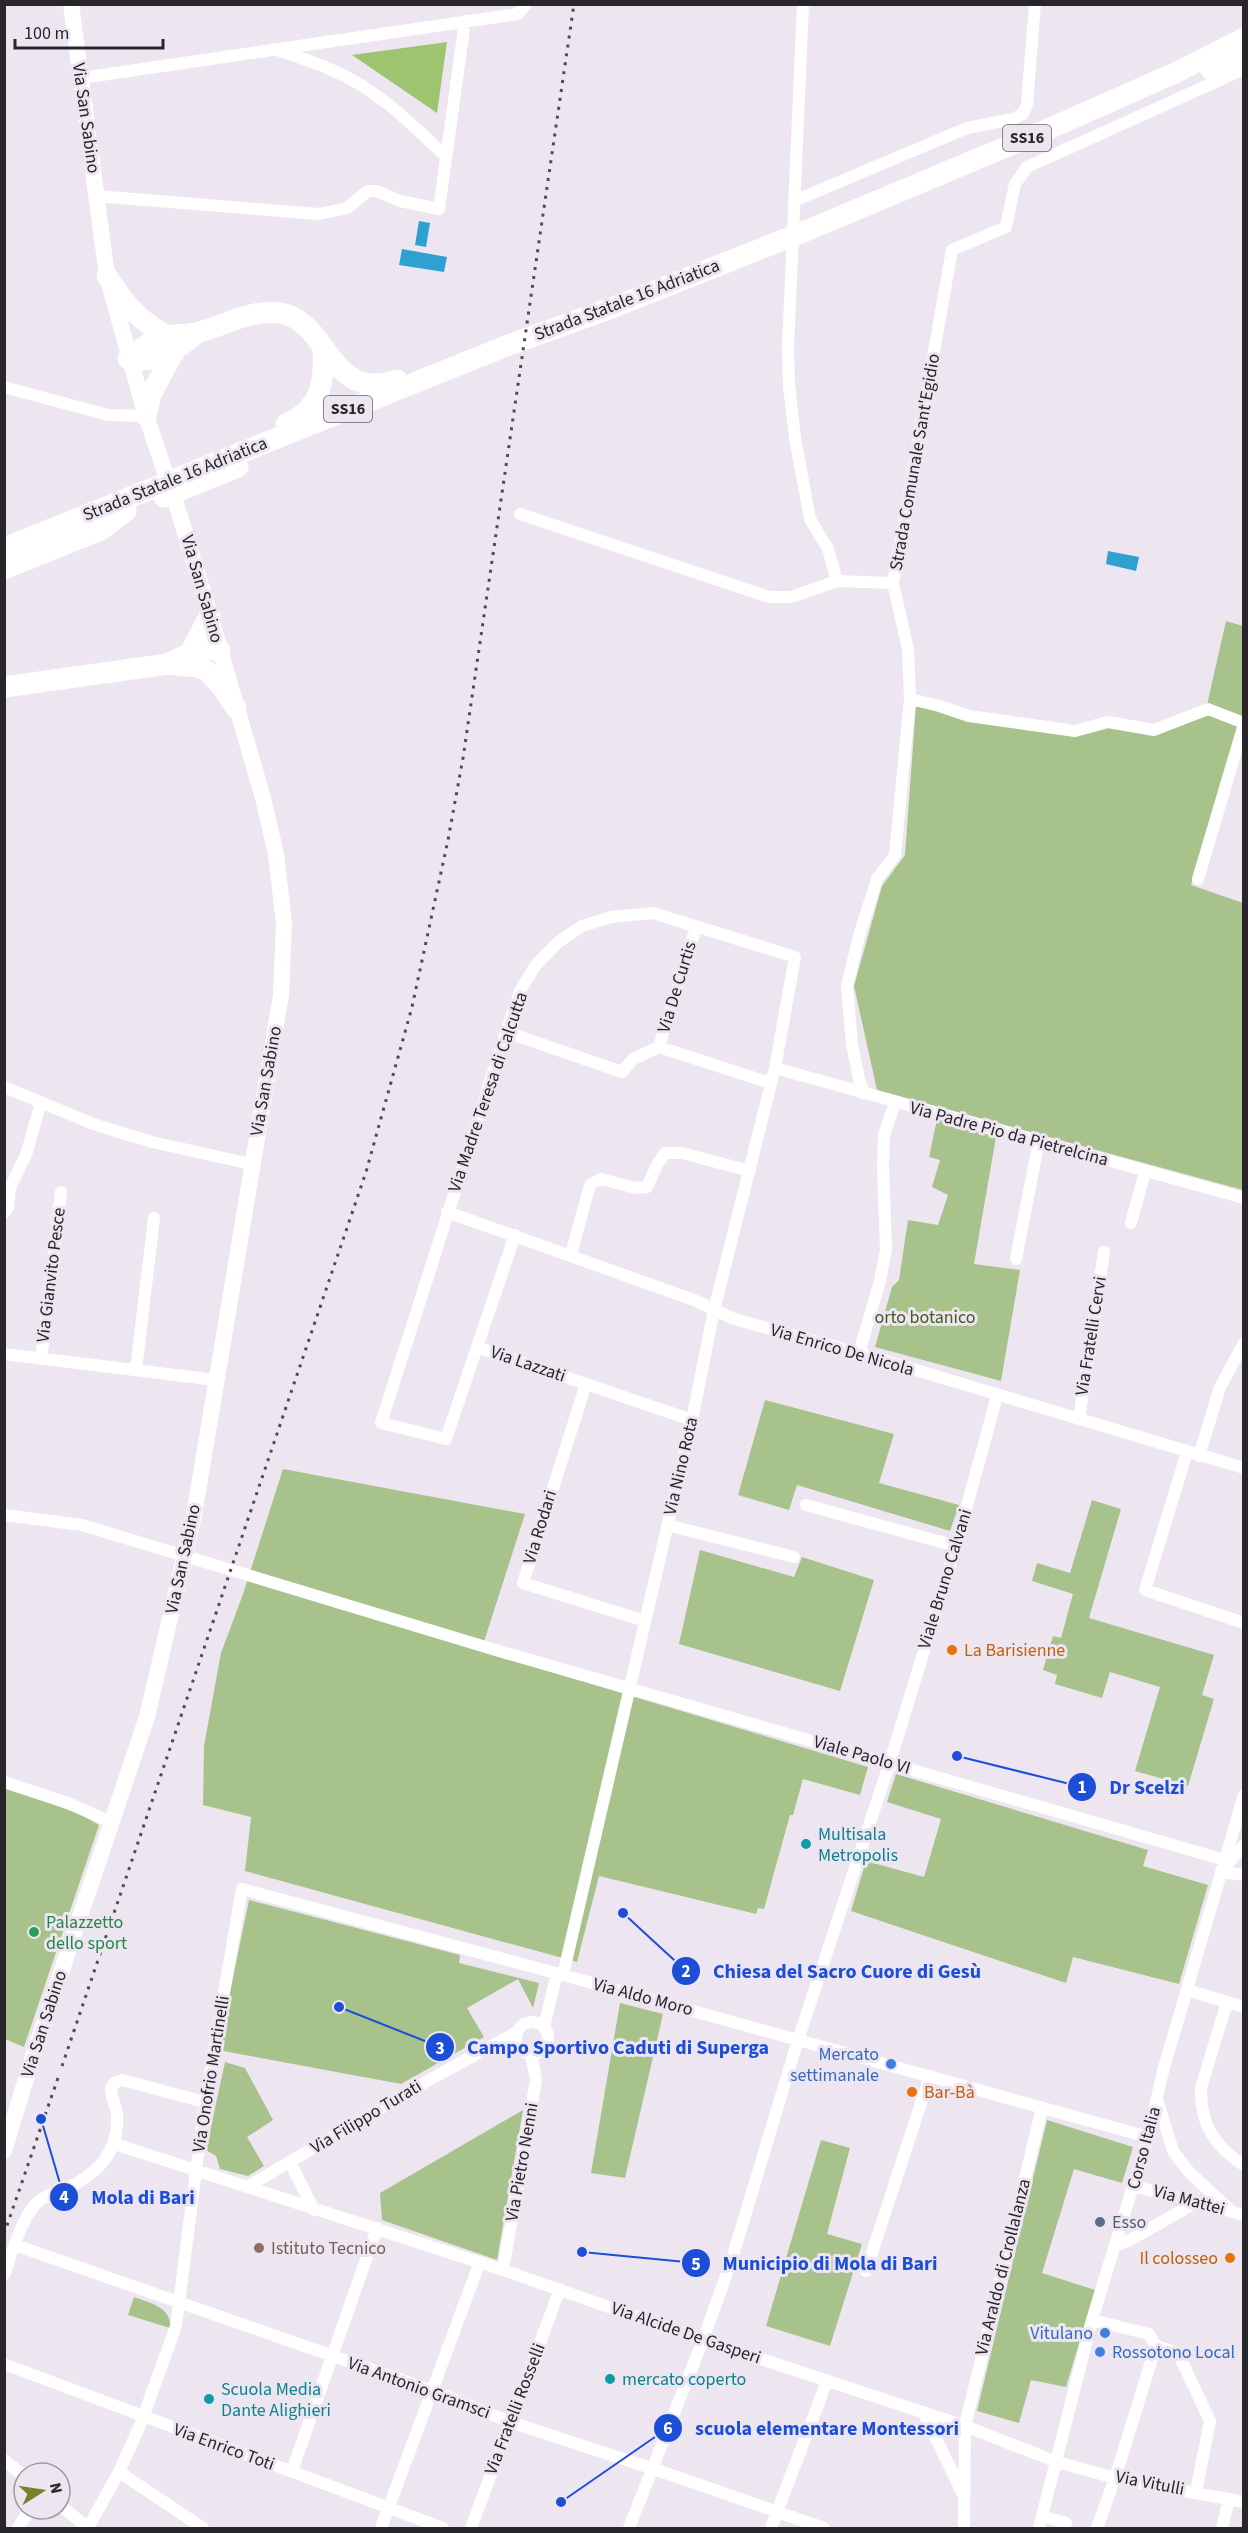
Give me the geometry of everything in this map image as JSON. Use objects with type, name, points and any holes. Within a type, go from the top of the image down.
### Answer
[{"type":"highway","name":"Strada Statale 16 Adriatica","points":[[810,236],[1175,73],[1244,38]]},
{"type":"highway","name":"Strada Statale 16 Adriatica","points":[[4,560],[195,478],[272,453],[507,352],[615,313],[810,236],[1182,85],[1244,54]]},
{"type":"highway","points":[[107,276],[134,313],[171,344]]},
{"type":"highway","points":[[128,359],[149,361],[171,344],[257,312],[281,313],[300,321],[346,374],[368,384],[394,381],[472,350],[507,352]]},
{"type":"highway","points":[[146,416],[151,394],[171,344]]},
{"type":"highway","points":[[195,478],[220,450],[291,422],[305,414],[316,402],[322,387],[325,371],[323,350]]},
{"type":"highway","name":"Strada Statale 16 Adriatica","points":[[4,548],[130,506]]},
{"type":"highway","points":[[4,569],[101,530],[130,506]]},
{"type":"highway","points":[[195,659],[210,615]]},
{"type":"highway","points":[[4,687],[195,659],[208,648],[220,651]]},
{"type":"highway","points":[[195,659],[213,676],[236,708]]},
{"type":"street","name":"Via San Sabino","points":[[4,2151],[32,2059],[147,1718],[182,1575],[281,995],[284,924],[276,854],[263,798],[179,513],[128,359],[107,276],[71,4]]},
{"type":"street","points":[[81,78],[518,14],[526,4]]},
{"type":"street","points":[[803,4],[788,347],[789,385],[795,438],[810,519],[828,549],[837,581]]},
{"type":"street","points":[[794,201],[968,128],[1013,119],[1023,114],[1027,104],[1035,4]]},
{"type":"street","points":[[96,196],[320,214],[347,208],[368,191],[377,191],[400,201],[439,209],[465,21]]},
{"type":"street","points":[[274,49],[333,70],[368,90],[400,113],[446,157]]},
{"type":"street","name":"Strada Comunale Sant'Egidio","points":[[865,1094],[852,1044],[847,986],[859,936],[877,879],[895,855],[910,699],[908,649],[893,583],[952,250],[1006,227],[1015,184],[1027,167],[1244,69]]},
{"type":"street","points":[[4,387],[108,415],[146,416]]},
{"type":"street","points":[[520,514],[769,597],[790,597],[837,581],[893,583]]},
{"type":"street","points":[[910,699],[969,716],[1075,731],[1108,722],[1154,730],[1208,709],[1244,723],[1198,879]]},
{"type":"street","name":"Via Madre Teresa di Calcutta","points":[[477,1347],[446,1439],[381,1423],[506,1032],[520,991],[535,966],[557,943],[582,926],[611,917],[653,913],[795,957]]},
{"type":"street","name":"Via De Curtis","points":[[659,1047],[696,927]]},
{"type":"street","name":"Via Nino Rota","points":[[542,2025],[630,1688],[692,1420],[714,1310],[775,1068],[795,957]]},
{"type":"street","points":[[506,1032],[622,1072],[633,1059],[659,1047],[770,1083]]},
{"type":"street","name":"Via Padre Pio da Pietrelcina","points":[[775,1068],[1244,1198]]},
{"type":"street","points":[[4,1087],[96,1125],[141,1139],[251,1164]]},
{"type":"street","points":[[4,1213],[8,1207],[10,1188],[27,1152],[41,1102]]},
{"type":"street","points":[[859,1353],[880,1281],[886,1250],[884,1135],[895,1102]]},
{"type":"street","points":[[1016,1259],[1039,1140]]},
{"type":"street","points":[[571,1254],[591,1184],[601,1179],[636,1188],[647,1187],[665,1153],[682,1153],[750,1171]]},
{"type":"street","points":[[1131,1223],[1145,1172]]},
{"type":"street","name":"Via Gianvito Pesce","points":[[41,1359],[61,1192]]},
{"type":"street","name":"Via Enrico De Nicola","points":[[447,1212],[571,1254],[694,1300],[734,1319],[859,1353],[1244,1468]]},
{"type":"street","points":[[136,1370],[154,1218]]},
{"type":"street","name":"Via Lazzati","points":[[515,1234],[477,1347],[692,1420]]},
{"type":"street","name":"Via Fratelli Cervi","points":[[1079,1419],[1104,1252]]},
{"type":"street","points":[[1199,1456],[1220,1387],[1244,1343]]},
{"type":"street","points":[[4,1354],[216,1380]]},
{"type":"street","name":"Via Rodari","points":[[586,1384],[523,1583],[645,1621]]},
{"type":"street","name":"Viale Bruno Calvani","points":[[629,2529],[654,2469],[731,2262],[798,2040],[890,1762],[956,1546],[997,1396]]},
{"type":"street","points":[[1186,1452],[1145,1590],[1244,1623]]},
{"type":"street","points":[[806,1505],[956,1546]]},
{"type":"street","name":"Viale Paolo VI","points":[[4,1515],[82,1525],[499,1651],[890,1762],[1223,1866],[1244,1875]]},
{"type":"street","points":[[668,1525],[794,1557]]},
{"type":"street","points":[[4,1782],[68,1803],[111,1821]]},
{"type":"street","name":"Corso Italia","points":[[1041,2522],[1092,2320],[1134,2186],[1163,2071],[1244,1795]]},
{"type":"street","name":"Corso Italia","points":[[1223,1866],[1244,1845]]},
{"type":"street","name":"Via Aldo Moro","points":[[242,1889],[557,1973],[1148,2137]]},
{"type":"street","name":"Via Onofrio Martinelli","points":[[88,2528],[119,2472],[143,2418],[176,2326],[205,2102],[242,1889]]},
{"type":"street","points":[[1187,1990],[1244,2007]]},
{"type":"street","points":[[1227,2002],[1201,2088],[1200,2102],[1204,2120],[1212,2137],[1227,2155],[1244,2165]]},
{"type":"street","points":[[529,2021],[542,2025],[549,2036],[546,2046],[538,2053],[531,2054],[519,2048],[517,2032],[524,2023],[529,2021]]},
{"type":"street","name":"Via Filippo Turati","points":[[248,2187],[429,2080],[517,2032]]},
{"type":"street","name":"Via Pietro Nenni","points":[[503,2270],[536,2080],[531,2054]]},
{"type":"street","points":[[866,2271],[930,2076]]},
{"type":"street","points":[[4,2275],[33,2205],[88,2177],[103,2162],[115,2144],[117,2113],[111,2088],[114,2083],[122,2080],[205,2102]]},
{"type":"street","points":[[1157,2101],[1173,2151],[1189,2172],[1238,2213]]},
{"type":"street","name":"Via Araldo di Crollalanza","points":[[964,2529],[965,2426],[1042,2108]]},
{"type":"street","name":"Via Alcide De Gasperi","points":[[115,2144],[195,2172],[377,2228],[560,2289],[703,2340],[965,2426],[1057,2462]]},
{"type":"street","points":[[290,2162],[314,2210]]},
{"type":"street","name":"Via Mattei","points":[[1134,2186],[1238,2213]]},
{"type":"street","points":[[1115,2246],[1130,2240],[1195,2202]]},
{"type":"street","points":[[292,2471],[377,2228]]},
{"type":"street","name":"Via Antonio Gramsci","points":[[15,2245],[433,2391],[510,2422],[654,2469],[824,2529]]},
{"type":"street","points":[[381,2529],[480,2262]]},
{"type":"street","name":"Via Fratelli Rosselli","points":[[471,2529],[560,2289]]},
{"type":"street","points":[[1092,2320],[1149,2334],[1156,2346],[1178,2353],[1209,2421],[1196,2492]]},
{"type":"street","points":[[1097,2529],[1156,2346]]},
{"type":"street","name":"Via Enrico Toti","points":[[4,2364],[443,2529]]},
{"type":"street","points":[[771,2529],[827,2381]]},
{"type":"street","points":[[923,2412],[964,2495]]},
{"type":"street","name":"Via Vitulli","points":[[1057,2462],[1115,2478],[1244,2502]]},
{"type":"street","points":[[119,2472],[203,2529]]},
{"type":"street","points":[[1222,2529],[1229,2499]]},
{"type":"street","points":[[72,2515],[88,2528]]},
{"type":"street","points":[[1041,2522],[1066,2523]]},
{"type":"green space","points":[[447,42],[437,113],[352,55]]},
{"type":"green space","points":[[1226,621],[1243,626],[1243,718],[1207,705]]},
{"type":"green space","points":[[916,705],[966,721],[1108,727],[1156,735],[1209,715],[1239,725],[1191,885],[1243,903],[1243,1190],[877,1090],[854,986],[882,886],[905,855]]},
{"type":"green space","name":"orto botanico","points":[[937,1119],[996,1137],[974,1264],[1020,1270],[1001,1381],[875,1347],[892,1287],[899,1280],[908,1220],[938,1225],[948,1195],[932,1187],[940,1160],[929,1157]]},
{"type":"green space","points":[[765,1400],[894,1434],[879,1483],[959,1505],[950,1531],[797,1485],[789,1510],[738,1495]]},
{"type":"green space","points":[[283,1469],[525,1514],[481,1651],[868,1767],[860,1795],[803,1779],[793,1815],[790,1815],[764,1909],[758,1908],[756,1914],[599,1876],[577,1962],[245,1871],[251,1817],[203,1805],[204,1746],[221,1653],[243,1594]]},
{"type":"green space","points":[[1092,1500],[1121,1509],[1089,1618],[1214,1655],[1202,1695],[1214,1699],[1188,1786],[1135,1771],[1160,1687],[1110,1672],[1102,1698],[1055,1684],[1057,1675],[1043,1670],[1053,1636],[1061,1638],[1073,1594],[1032,1581],[1037,1563],[1070,1573]]},
{"type":"green space","points":[[700,1550],[794,1577],[802,1557],[874,1580],[840,1691],[679,1644]]},
{"type":"green space","points":[[896,1774],[1148,1850],[1143,1866],[1208,1885],[1179,1984],[1073,1957],[1066,1983],[851,1911],[866,1861],[924,1877],[941,1819],[887,1802]]},
{"type":"green space","name":"Palazzetto dello sport","points":[[4,1787],[80,1814],[99,1825],[24,2047],[5,2039]]},
{"type":"green space","points":[[249,1900],[460,1955],[459,1963],[539,1983],[533,2008],[518,1979],[467,2008],[484,2037],[401,2084],[218,2050]]},
{"type":"green space","points":[[620,2003],[663,2014],[625,2178],[591,2173]]},
{"type":"green space","points":[[225,2062],[245,2068],[273,2120],[247,2137],[264,2166],[248,2176],[220,2169],[216,2156],[206,2150]]},
{"type":"green space","points":[[523,2110],[497,2260],[382,2220],[380,2193]]},
{"type":"green space","points":[[1047,2120],[1133,2147],[1122,2183],[1074,2169],[1042,2273],[1095,2290],[1066,2387],[1031,2380],[1019,2423],[977,2411]]},
{"type":"green space","points":[[821,2140],[850,2148],[827,2234],[862,2244],[830,2346],[766,2326]]},
{"type":"green space","points":[[134,2297],[164,2311],[170,2321],[170,2328],[128,2315]]},
{"type":"water","points":[[419,221],[430,223],[426,247],[415,245]]},
{"type":"water","points":[[402,249],[447,257],[444,272],[399,265]]},
{"type":"water","points":[[1108,551],[1139,557],[1136,571],[1106,564]]},
{"type":"railway","points":[[62,2066],[366,1172],[412,1007],[463,758],[574,4]]},
{"type":"railway","points":[[4,2234],[59,2075]]},
{"type":"place","name":"La Barisienne","points":[[952,1650]]},
{"type":"place","name":"Dr Scelzi","points":[[957,1756]]},
{"type":"place","name":"Multisala Metropolis","points":[[806,1844]]},
{"type":"place","name":"Chiesa del Sacro Cuore di Gesù","points":[[623,1913]]},
{"type":"place","name":"Palazzetto dello sport","points":[[34,1932]]},
{"type":"place","name":"Campo Sportivo Caduti di Superga","points":[[339,2007]]},
{"type":"place","name":"Mercato settimanale","points":[[891,2064]]},
{"type":"place","name":"Bar-Bà","points":[[912,2092]]},
{"type":"place","name":"Mola di Bari","points":[[41,2119]]},
{"type":"place","name":"Esso","points":[[1100,2222]]},
{"type":"place","name":"Istituto Tecnico","points":[[259,2248]]},
{"type":"place","name":"Municipio di Mola di Bari","points":[[582,2252]]},
{"type":"place","name":"Il colosseo","points":[[1230,2258]]},
{"type":"place","name":"Vitulano","points":[[1105,2333]]},
{"type":"place","name":"Rossotono Local","points":[[1100,2352]]},
{"type":"place","name":"mercato coperto","points":[[610,2379]]},
{"type":"place","name":"Scuola Media Dante Alighieri","points":[[209,2399]]},
{"type":"place","name":"scuola elementare Montessori","points":[[561,2502]]}]
